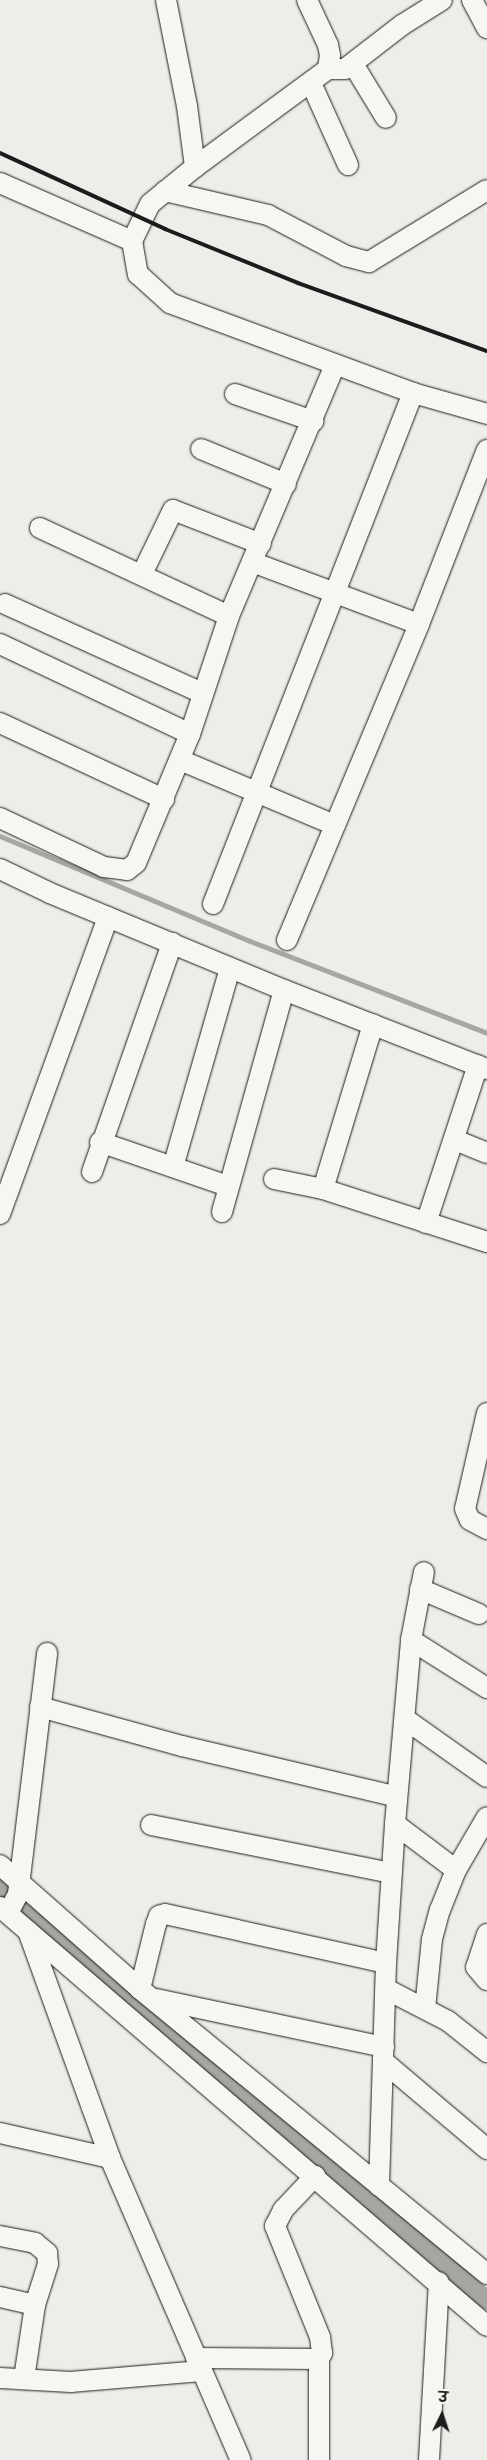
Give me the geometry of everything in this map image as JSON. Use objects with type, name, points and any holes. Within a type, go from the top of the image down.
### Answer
[{"type":"street","points":[[166,0],[187,106],[195,167]]},
{"type":"street","points":[[307,0],[328,45],[330,54],[328,69],[195,167],[150,204],[132,241],[138,274],[170,303],[413,393],[487,414]]},
{"type":"street","points":[[328,69],[336,71],[353,64],[392,32],[442,0]]},
{"type":"street","points":[[472,0],[487,28]]},
{"type":"street","points":[[353,64],[386,118]]},
{"type":"street","points":[[311,83],[348,165]]},
{"type":"street","points":[[0,183],[132,241]]},
{"type":"street","points":[[165,191],[268,214],[346,256],[369,262],[487,190]]},
{"type":"street","points":[[0,818],[104,867],[127,870],[136,864],[190,734],[229,616],[313,421],[335,365]]},
{"type":"street","points":[[213,904],[255,793],[337,592],[413,393]]},
{"type":"street","points":[[235,394],[313,421]]},
{"type":"street","points":[[201,449],[286,484]]},
{"type":"street","points":[[287,940],[419,624],[487,450]]},
{"type":"street","points":[[142,574],[173,510],[261,544]]},
{"type":"street","points":[[40,528],[229,616]]},
{"type":"street","points":[[252,562],[419,624]]},
{"type":"street","points":[[5,604],[202,693]]},
{"type":"street","points":[[0,644],[190,734]]},
{"type":"street","points":[[0,723],[164,799]]},
{"type":"street","points":[[180,760],[255,793],[336,825]]},
{"type":"street","points":[[0,869],[230,968],[483,1067],[426,1223]]},
{"type":"street","points":[[0,1214],[108,917]]},
{"type":"street","points":[[92,1172],[100,1142],[172,943]]},
{"type":"street","points":[[173,1167],[230,968]]},
{"type":"street","points":[[222,1212],[284,990]]},
{"type":"street","points":[[324,1189],[373,1024]]},
{"type":"street","points":[[455,1140],[487,1153]]},
{"type":"street","points":[[100,1142],[228,1186]]},
{"type":"street","points":[[274,1179],[324,1189],[487,1242]]},
{"type":"street","points":[[486,1420],[466,1509],[470,1520],[487,1529]]},
{"type":"street","points":[[379,2186],[386,1964],[391,1873],[411,1640],[422,1581],[479,1614]]},
{"type":"street","points":[[411,1640],[486,1684]]},
{"type":"street","points":[[12,1900],[46,1653]]},
{"type":"street","points":[[40,1707],[182,1746],[397,1797]]},
{"type":"street","points":[[405,1719],[487,1777]]},
{"type":"street","points":[[425,2009],[432,1939],[456,1870],[487,1816]]},
{"type":"street","points":[[395,1824],[456,1870]]},
{"type":"street","points":[[151,1825],[391,1873]]},
{"type":"street","points":[[0,1865],[12,1900],[28,1931],[110,2158],[242,2460]]},
{"type":"street","points":[[12,1900],[147,1994],[487,2274]]},
{"type":"street","points":[[147,1994],[156,1924],[159,1916],[165,1914],[386,1964]]},
{"type":"street","points":[[28,1931],[439,2282],[487,2326]]},
{"type":"street","points":[[487,1934],[476,1966],[487,1980]]},
{"type":"street","points":[[386,1989],[460,2029],[487,2052]]},
{"type":"street","points":[[147,1994],[384,2055],[487,2149]]},
{"type":"street","points":[[0,2133],[110,2158]]},
{"type":"street","points":[[315,2176],[283,2210],[275,2226],[320,2337],[322,2353],[319,2359],[319,2460]]},
{"type":"street","points":[[0,2236],[35,2243],[47,2253],[48,2264],[35,2305],[24,2380]]},
{"type":"street","points":[[429,2460],[439,2282]]},
{"type":"street","points":[[0,2297],[35,2305]]},
{"type":"street","points":[[0,2378],[86,2381],[199,2365],[319,2359]]},
{"type":"waterway","points":[[0,836],[250,941],[487,1033]]},
{"type":"waterway","points":[[0,1885],[487,2300]]},
{"type":"railway","points":[[0,153],[165,229],[298,283],[487,351]]}]
